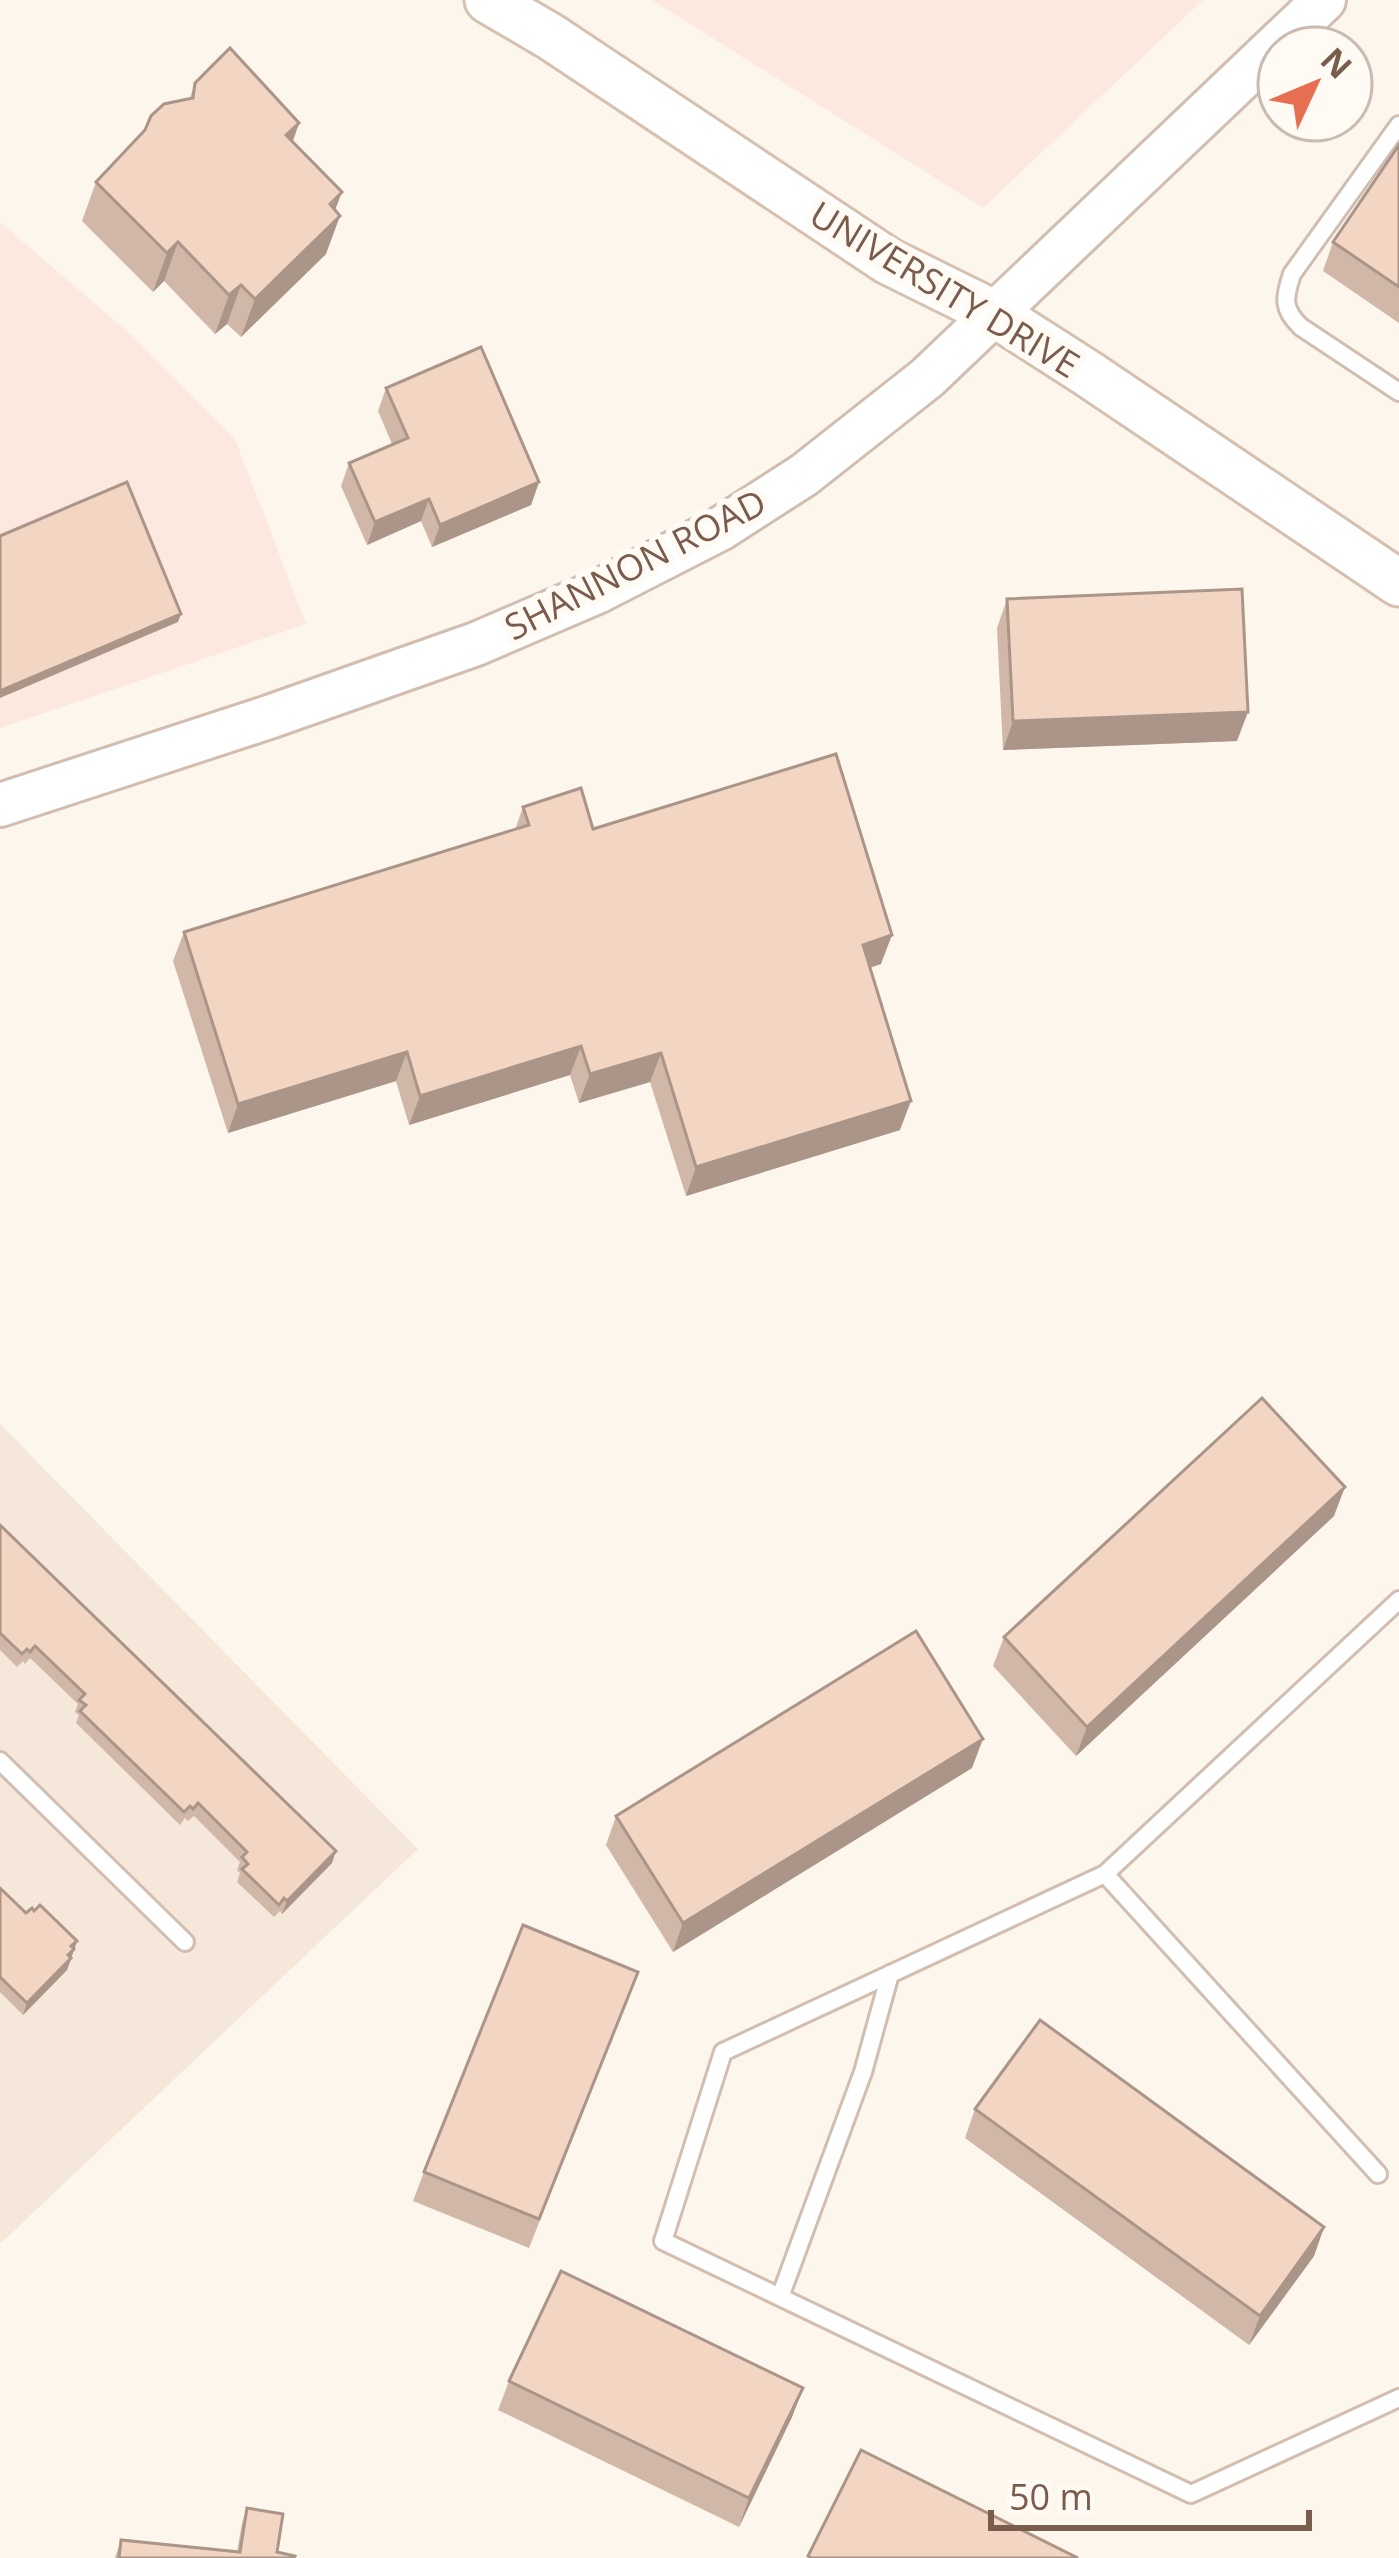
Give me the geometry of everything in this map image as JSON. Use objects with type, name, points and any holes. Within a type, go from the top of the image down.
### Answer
[{"type":"main road","name":"UNIVERSITY DRIVE","points":[[488,0],[888,261],[995,314],[1399,583]]},
{"type":"street","name":"SHANNON ROAD","points":[[0,805],[434,660],[597,592],[720,529],[804,475],[928,378],[1324,0]]},
{"type":"lane","points":[[1399,125],[1292,274],[1285,294],[1289,315],[1301,327],[1399,392]]},
{"type":"lane","points":[[1399,1600],[1106,1874],[723,2052],[663,2241],[1191,2494],[1399,2398]]},
{"type":"lane","points":[[0,1761],[185,1942]]},
{"type":"lane","points":[[1106,1874],[1378,2174]]},
{"type":"lane","points":[[780,2297],[863,2072],[890,1974]]},
{"type":"shaded area","points":[[652,0],[1203,0],[983,208]]},
{"type":"shaded area","points":[[0,222],[136,339],[235,439],[306,624],[0,728]]},
{"type":"shaded area","points":[[0,1424],[418,1849],[0,2244]]},
{"type":"building","points":[[230,48],[299,123],[286,135],[342,192],[330,204],[340,216],[255,299],[241,285],[229,295],[178,242],[167,253],[96,182],[164,104],[193,98],[195,83]]},
{"type":"building","points":[[1399,145],[1399,287],[1333,242]]},
{"type":"building","points":[[481,347],[539,482],[440,525],[429,499],[375,522],[349,463],[408,438],[386,388]]},
{"type":"building","points":[[127,482],[181,614],[0,691],[0,536]]},
{"type":"building","points":[[1242,589],[1248,712],[1013,721],[1007,599]]},
{"type":"building","points":[[836,754],[892,935],[863,945],[911,1101],[696,1167],[661,1053],[590,1074],[581,1046],[420,1096],[407,1052],[238,1104],[184,932],[529,825],[523,807],[581,788],[593,829]]},
{"type":"building","points":[[1262,1398],[1345,1487],[1087,1727],[1004,1637]]},
{"type":"building","points":[[0,1525],[336,1851],[287,1901],[284,1898],[279,1905],[242,1869],[248,1864],[242,1857],[247,1852],[198,1803],[184,1812],[80,1711],[86,1705],[79,1700],[85,1694],[35,1646],[22,1654],[0,1633]]},
{"type":"building","points":[[916,1631],[983,1739],[683,1923],[616,1816]]},
{"type":"building","points":[[0,1888],[26,1913],[40,1905],[77,1941],[71,1946],[71,1958],[27,2003],[0,1977]]},
{"type":"building","points":[[523,1925],[638,1972],[539,2219],[424,2172]]},
{"type":"building","points":[[1040,2020],[1324,2227],[1260,2316],[975,2109]]},
{"type":"building","points":[[561,2271],[803,2388],[749,2498],[509,2381]]},
{"type":"building","points":[[861,2450],[1078,2558],[812,2558],[808,2556]]},
{"type":"building","points":[[247,2508],[283,2514],[277,2552],[294,2558],[119,2558],[121,2540],[240,2552]]}]
